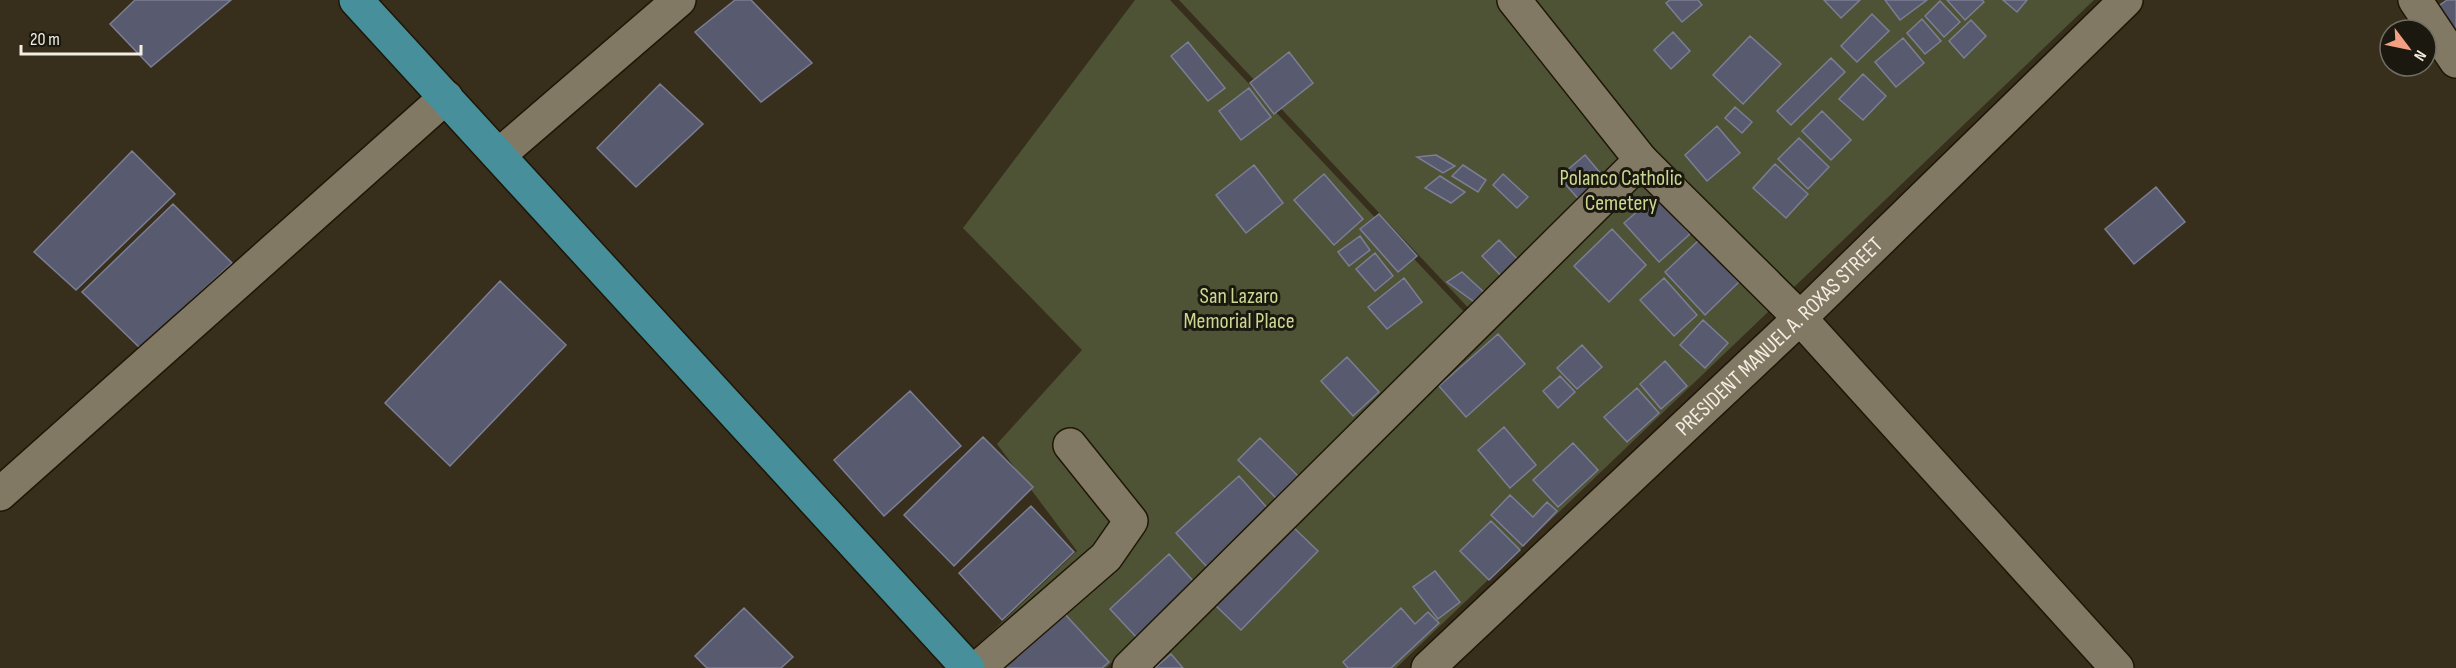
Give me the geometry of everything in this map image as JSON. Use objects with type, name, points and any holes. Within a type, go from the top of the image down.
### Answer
[{"type":"main road","points":[[356,0],[968,668]]},
{"type":"street","points":[[499,155],[679,0]]},
{"type":"street","points":[[1514,0],[1641,160],[1800,318],[2116,668]]},
{"type":"street","name":"PRESIDENT MANUEL A. ROXAS STREET","points":[[1428,668],[1800,318],[2126,0]]},
{"type":"street","points":[[2415,0],[2456,61]]},
{"type":"street","points":[[0,494],[446,97]]},
{"type":"street","points":[[1129,668],[1641,160]]},
{"type":"street","points":[[978,668],[1106,558],[1131,521],[1070,445]]},
{"type":"green space","name":"San Lazaro Memorial Place","points":[[1135,0],[1170,0],[1466,314],[1106,668],[1003,668],[980,643],[1077,551],[997,444],[1082,350],[963,228]]},
{"type":"green space","name":"Polanco Catholic Cemetery","points":[[1179,0],[2094,0],[1396,668],[1113,668],[1475,315]]},
{"type":"building","points":[[135,0],[231,0],[151,67],[110,24]]},
{"type":"building","points":[[735,0],[751,0],[812,63],[761,102],[695,32]]},
{"type":"building","points":[[1670,0],[1698,0],[1702,5],[1682,22],[1666,3]]},
{"type":"building","points":[[1824,0],[1860,0],[1841,18]]},
{"type":"building","points":[[1885,0],[1927,0],[1900,20]]},
{"type":"building","points":[[1947,0],[1982,0],[1984,2],[1965,20]]},
{"type":"building","points":[[2003,0],[2027,0],[2017,12]]},
{"type":"building","points":[[2447,0],[2456,0],[2456,35],[2437,7]]},
{"type":"building","points":[[1940,1],[1960,22],[1944,37],[1925,16]]},
{"type":"building","points":[[1872,14],[1889,31],[1857,62],[1841,46]]},
{"type":"building","points":[[1922,19],[1941,41],[1925,54],[1907,33]]},
{"type":"building","points":[[1971,20],[1986,36],[1964,58],[1949,41]]},
{"type":"building","points":[[1673,32],[1690,51],[1671,69],[1654,50]]},
{"type":"building","points":[[1750,36],[1781,64],[1743,104],[1713,75]]},
{"type":"building","points":[[1903,38],[1924,63],[1896,87],[1875,62]]},
{"type":"building","points":[[1188,42],[1225,88],[1208,101],[1171,56]]},
{"type":"building","points":[[1289,52],[1313,83],[1274,114],[1250,83]]},
{"type":"building","points":[[1831,58],[1845,72],[1791,125],[1777,111]]},
{"type":"building","points":[[1863,74],[1886,96],[1863,120],[1839,99]]},
{"type":"building","points":[[660,84],[703,124],[636,187],[597,148]]},
{"type":"building","points":[[1249,88],[1271,117],[1241,140],[1219,111]]},
{"type":"building","points":[[1735,107],[1752,122],[1742,133],[1725,118]]},
{"type":"building","points":[[1822,111],[1851,140],[1831,160],[1802,131]]},
{"type":"building","points":[[1717,126],[1740,153],[1707,181],[1685,155]]},
{"type":"building","points":[[1799,138],[1829,167],[1808,189],[1778,159]]},
{"type":"building","points":[[132,151],[175,194],[76,290],[34,252]]},
{"type":"building","points":[[1436,155],[1455,166],[1443,173],[1417,157]]},
{"type":"building","points":[[1585,155],[1607,181],[1582,203],[1559,177]]},
{"type":"building","points":[[1775,164],[1808,194],[1786,218],[1753,188]]},
{"type":"building","points":[[1254,165],[1283,203],[1246,233],[1216,195]]},
{"type":"building","points":[[1463,165],[1486,180],[1478,192],[1452,176]]},
{"type":"building","points":[[1324,174],[1363,219],[1334,245],[1294,200]]},
{"type":"building","points":[[1503,174],[1528,197],[1517,208],[1493,185]]},
{"type":"building","points":[[1440,176],[1465,192],[1451,203],[1425,188]]},
{"type":"building","points":[[2156,187],[2185,222],[2134,264],[2105,229]]},
{"type":"building","points":[[1655,196],[1690,234],[1659,262],[1624,223]]},
{"type":"building","points":[[173,204],[232,263],[140,348],[82,292]]},
{"type":"building","points":[[1379,214],[1417,256],[1398,272],[1360,229]]},
{"type":"building","points":[[1612,229],[1646,265],[1609,302],[1574,266]]},
{"type":"building","points":[[1360,236],[1370,250],[1349,266],[1338,252]]},
{"type":"building","points":[[1499,240],[1524,266],[1507,282],[1482,256]]},
{"type":"building","points":[[1699,240],[1739,282],[1705,315],[1665,272]]},
{"type":"building","points":[[1375,253],[1393,276],[1375,291],[1356,269]]},
{"type":"building","points":[[1462,272],[1486,294],[1477,304],[1447,282]]},
{"type":"building","points":[[1404,278],[1422,302],[1387,329],[1368,307]]},
{"type":"building","points":[[1664,278],[1697,315],[1674,336],[1640,300]]},
{"type":"building","points":[[500,281],[566,345],[450,466],[385,403]]},
{"type":"building","points":[[1703,320],[1728,343],[1705,368],[1680,345]]},
{"type":"building","points":[[1498,334],[1525,364],[1466,417],[1439,386]]},
{"type":"building","points":[[1582,345],[1602,367],[1577,389],[1557,368]]},
{"type":"building","points":[[1347,357],[1379,392],[1353,416],[1321,381]]},
{"type":"building","points":[[1665,361],[1687,386],[1661,409],[1640,384]]},
{"type":"building","points":[[1560,376],[1575,392],[1558,408],[1543,391]]},
{"type":"building","points":[[1637,388],[1659,413],[1627,442],[1604,417]]},
{"type":"building","points":[[910,391],[961,446],[884,516],[834,460]]},
{"type":"building","points":[[1504,427],[1536,465],[1510,488],[1478,450]]},
{"type":"building","points":[[983,437],[1033,487],[954,566],[904,515]]},
{"type":"building","points":[[1260,438],[1298,476],[1276,498],[1238,460]]},
{"type":"building","points":[[1573,443],[1598,470],[1558,507],[1533,480]]},
{"type":"building","points":[[1239,476],[1269,510],[1207,567],[1176,533]]},
{"type":"building","points":[[1510,495],[1533,517],[1547,502],[1557,511],[1523,546],[1491,515]]},
{"type":"building","points":[[1031,506],[1074,552],[1002,620],[959,573]]},
{"type":"building","points":[[1491,521],[1520,550],[1489,580],[1460,551]]},
{"type":"building","points":[[1292,526],[1318,551],[1241,630],[1215,605]]},
{"type":"building","points":[[1169,554],[1195,583],[1137,638],[1110,609]]},
{"type":"building","points":[[1435,571],[1460,602],[1438,619],[1413,587]]},
{"type":"building","points":[[744,608],[793,657],[781,668],[707,668],[695,656]]},
{"type":"building","points":[[1401,608],[1415,624],[1428,612],[1439,623],[1391,668],[1348,668],[1343,662]]},
{"type":"building","points":[[1062,611],[1109,662],[1102,668],[1003,667]]},
{"type":"building","points":[[1171,654],[1183,668],[1155,668]]}]
